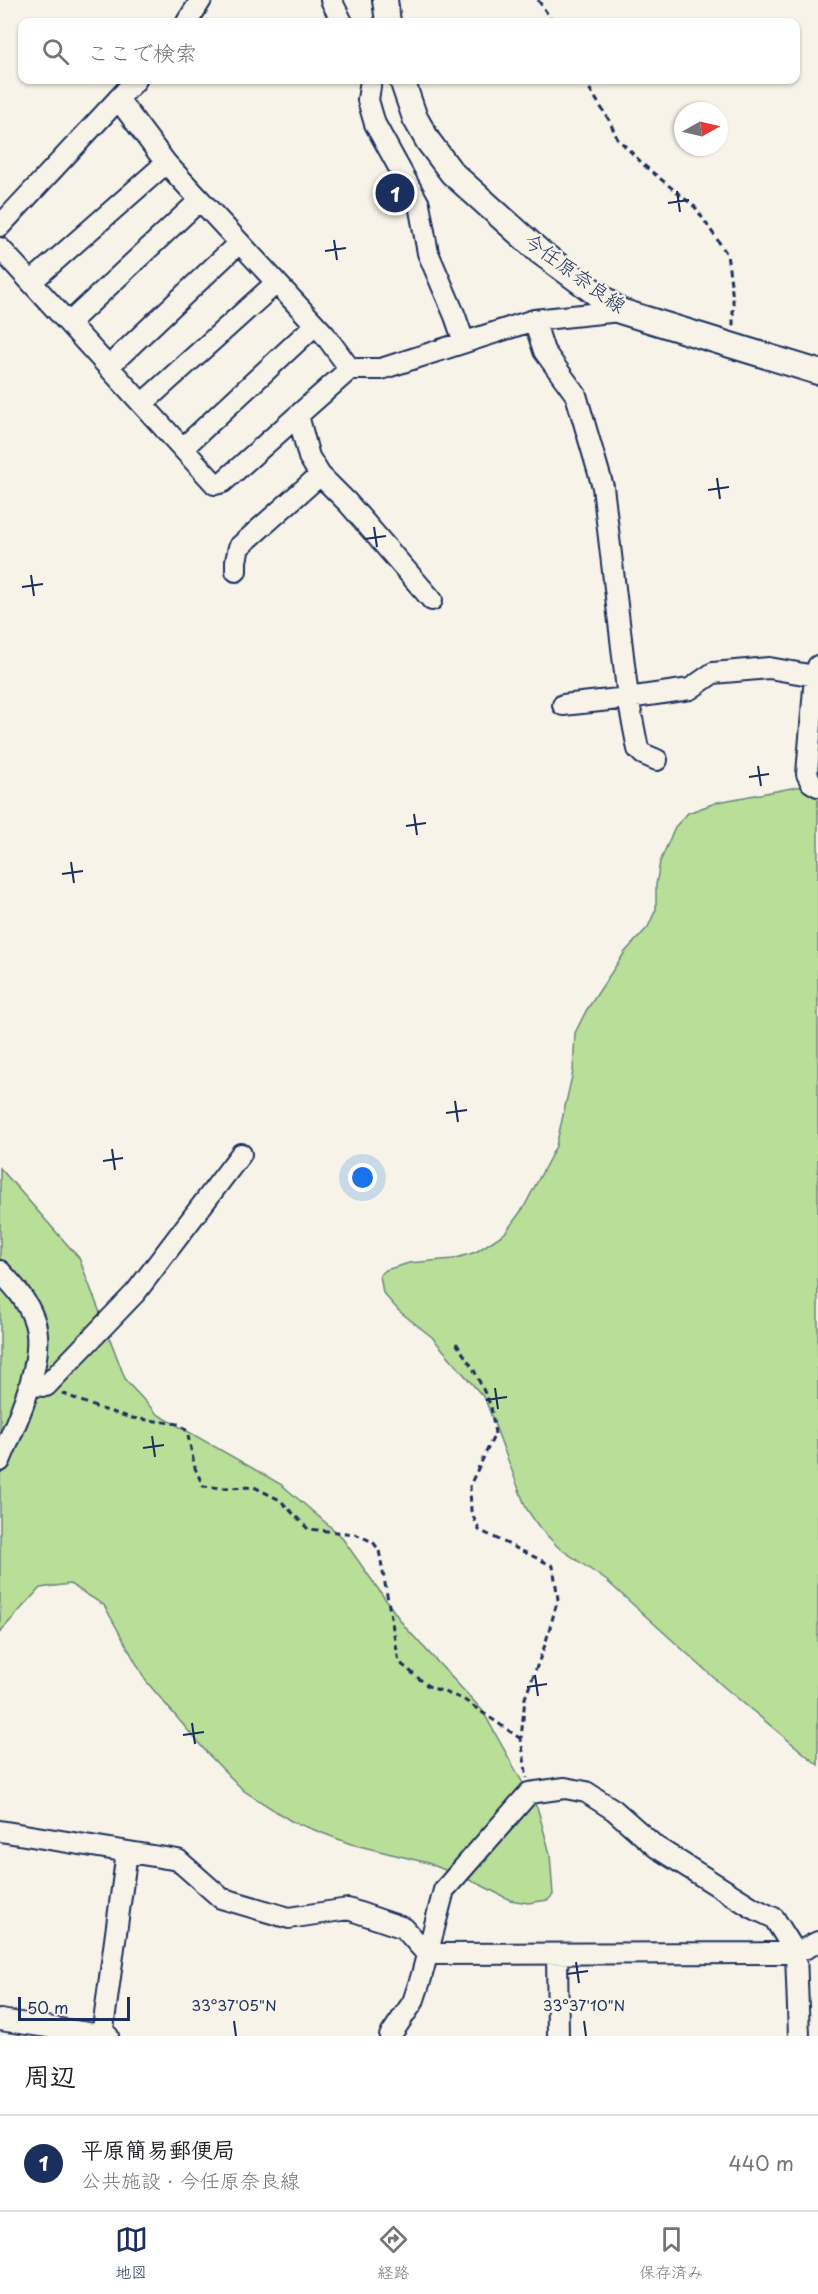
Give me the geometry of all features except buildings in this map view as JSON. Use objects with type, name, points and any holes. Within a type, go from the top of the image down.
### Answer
[{"type":"main road","points":[[385,0],[387,18]]},
{"type":"main road","name":"今任原奈良線","points":[[403,84],[415,118],[428,141],[452,173],[540,252],[620,311],[818,372]]},
{"type":"street","points":[[190,18],[201,0]]},
{"type":"street","points":[[331,0],[340,18]]},
{"type":"street","points":[[0,226],[132,84]]},
{"type":"street","points":[[370,84],[368,100],[375,124],[419,204],[428,253],[464,342]]},
{"type":"street","points":[[118,99],[166,163],[315,325],[350,369]]},
{"type":"street","points":[[31,282],[166,163]]},
{"type":"street","points":[[69,323],[200,200]]},
{"type":"street","points":[[108,367],[239,243]]},
{"type":"street","points":[[0,248],[215,484],[223,482],[350,369],[381,369],[534,320],[620,311]]},
{"type":"street","points":[[142,404],[276,283]]},
{"type":"street","points":[[534,320],[544,351],[576,394],[603,487],[628,698],[638,749],[643,754],[657,760]]},
{"type":"street","points":[[183,448],[315,325]]},
{"type":"street","points":[[298,415],[309,457],[320,475],[348,503],[432,600]]},
{"type":"street","points":[[236,571],[239,548],[320,475]]},
{"type":"street","points":[[563,705],[690,689],[713,673],[769,668],[817,673],[807,774],[811,782],[818,786]]},
{"type":"street","points":[[0,1461],[38,1386],[136,1292],[241,1154]]},
{"type":"street","points":[[0,1271],[22,1296],[35,1322],[38,1386]]},
{"type":"street","points":[[390,2036],[413,2002],[444,1890],[529,1793],[565,1788],[586,1792],[614,1810],[656,1847],[753,1908],[774,1917],[796,1953],[799,2036]]},
{"type":"street","points":[[0,1831],[178,1860],[221,1898],[289,1918],[348,1909],[359,1912],[404,1928],[427,1954],[796,1953],[818,1942]]},
{"type":"street","points":[[0,2020],[104,2036],[127,1852]]},
{"type":"street","points":[[557,1954],[558,2036]]},
{"type":"path","points":[[538,0],[550,18]]},
{"type":"path","points":[[586,84],[609,120],[617,138],[646,167],[695,207],[727,254],[733,299],[734,348]]},
{"type":"path","points":[[456,1343],[473,1368],[491,1406],[495,1434],[470,1485],[471,1511],[479,1530],[553,1566],[558,1599],[525,1698],[521,1739],[529,1793]]},
{"type":"path","points":[[38,1386],[132,1418],[179,1424],[187,1431],[195,1468],[203,1486],[254,1487],[280,1500],[308,1528],[355,1534],[373,1542],[380,1550],[399,1662],[428,1686],[463,1699],[521,1739]]},
{"type":"green space","points":[[818,783],[818,1765],[724,1687],[607,1581],[558,1547],[539,1527],[526,1508],[485,1399],[432,1337],[399,1311],[383,1293],[380,1275],[386,1270],[409,1263],[453,1259],[476,1252],[505,1233],[524,1207],[556,1146],[573,1072],[575,1033],[586,1011],[625,952],[648,927],[656,909],[656,885],[660,862],[675,827],[688,813],[718,802]]},
{"type":"green space","points":[[0,1168],[79,1258],[126,1381],[157,1414],[282,1485],[340,1535],[405,1627],[482,1710],[538,1810],[550,1854],[553,1895],[548,1900],[528,1903],[510,1900],[479,1884],[428,1863],[351,1844],[291,1821],[244,1791],[208,1754],[146,1681],[104,1605],[70,1584],[40,1588],[0,1632]]},
{"type":"place","name":"平原簡易郵便局","points":[[395,193]]}]
